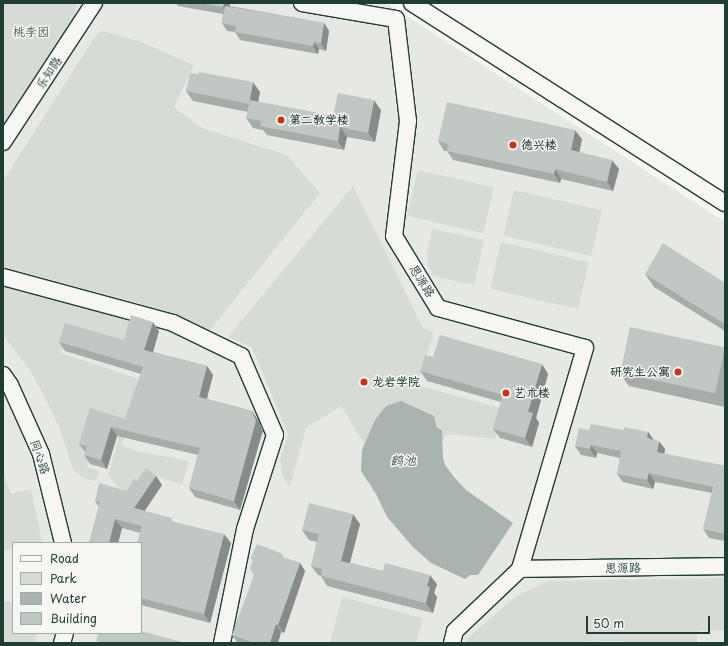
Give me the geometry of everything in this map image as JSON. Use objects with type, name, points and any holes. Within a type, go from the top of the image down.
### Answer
[{"type":"street","name":"乐知路","points":[[3,142],[94,3]]},
{"type":"street","name":"思源路","points":[[302,3],[396,20],[408,121],[394,236],[438,308],[585,348],[520,569],[455,631],[452,643]]},
{"type":"street","points":[[412,3],[433,9],[725,203]]},
{"type":"street","points":[[3,277],[173,323],[241,356],[276,435],[246,529],[222,643]]},
{"type":"street","name":"同心路","points":[[3,375],[10,385],[41,454],[64,542]]},
{"type":"street","name":"思源路","points":[[520,569],[725,566]]},
{"type":"shaded area","name":"龙岩学院","points":[[3,3],[387,3],[725,222],[725,643],[3,643]]},
{"type":"green space","name":"桃李园","points":[[3,3],[75,3],[76,5],[75,16],[3,127]]},
{"type":"green space","points":[[101,31],[139,41],[194,65],[174,107],[202,128],[287,155],[320,193],[210,330],[171,312],[3,267],[3,181],[92,41]]},
{"type":"green space","points":[[418,170],[494,188],[483,233],[407,216]]},
{"type":"green space","points":[[353,186],[423,328],[434,332],[417,385],[504,409],[495,439],[449,434],[391,487],[341,406],[306,428],[290,487],[283,477],[280,460],[288,434],[252,347],[228,337]]},
{"type":"green space","points":[[514,190],[602,210],[591,256],[503,236]]},
{"type":"green space","points":[[432,229],[484,240],[474,285],[433,276],[428,266],[427,254]]},
{"type":"green space","points":[[501,242],[589,262],[578,309],[490,289]]},
{"type":"green space","points":[[3,283],[114,316],[135,320],[127,344],[69,326],[61,353],[139,379],[122,445],[132,450],[189,461],[182,485],[147,473],[126,494],[108,476],[123,423],[94,415],[82,455],[89,458],[87,467],[99,471],[96,481],[85,479],[74,471],[59,427],[42,392],[29,369],[3,335]]},
{"type":"green space","points":[[3,473],[11,494],[31,489],[42,542],[12,542],[12,549],[3,550]]},
{"type":"green space","points":[[725,578],[725,630],[697,631],[697,643],[629,643],[624,641],[467,643],[468,638],[516,596],[549,581]]},
{"type":"green space","points":[[342,597],[423,618],[416,643],[330,643]]},
{"type":"green space","points":[[3,602],[12,602],[12,634],[37,634],[35,643],[3,643]]},
{"type":"water","name":"鹤池","points":[[401,401],[434,416],[437,428],[442,430],[443,458],[445,465],[466,490],[513,523],[478,575],[470,575],[465,579],[431,563],[413,547],[387,517],[376,494],[361,471],[362,450],[375,420],[386,406]]},
{"type":"building","points":[[198,3],[224,3],[223,7]]},
{"type":"building","points":[[225,6],[324,23],[321,43],[314,42],[313,46],[235,32],[236,26],[222,23]]},
{"type":"building","points":[[199,72],[253,82],[249,104],[186,91],[190,73],[199,74]]},
{"type":"building","points":[[338,93],[374,100],[368,133],[340,127],[338,141],[260,126],[261,121],[246,118],[250,100],[333,116]]},
{"type":"building","name":"德兴楼","points":[[447,102],[575,130],[571,150],[612,160],[607,182],[555,169],[554,174],[447,151],[448,144],[438,141]]},
{"type":"building","points":[[663,243],[725,283],[725,324],[645,274]]},
{"type":"building","points":[[131,315],[153,322],[144,350],[207,366],[199,397],[252,411],[256,421],[234,501],[189,488],[200,448],[111,427],[101,460],[84,455],[87,446],[79,444],[90,408],[125,419],[143,367],[59,342],[65,323],[124,340]]},
{"type":"building","name":"研究生公寓","points":[[630,327],[725,347],[715,393],[620,373]]},
{"type":"building","name":"艺术楼","points":[[440,335],[542,364],[528,412],[533,413],[525,438],[493,429],[503,395],[420,371],[425,355],[433,357]]},
{"type":"building","points":[[591,424],[624,430],[624,427],[648,432],[647,438],[659,441],[657,452],[725,466],[725,534],[703,529],[713,487],[649,473],[647,480],[617,474],[621,451],[591,445],[590,449],[575,446],[579,428],[589,430]]},
{"type":"building","points":[[146,468],[156,476],[134,508],[172,518],[171,521],[224,534],[204,614],[142,598],[142,542],[137,542],[142,526],[115,519],[109,542],[89,542],[100,502],[95,501],[99,483],[127,491],[134,479],[137,481]]},
{"type":"building","points":[[309,503],[353,514],[341,561],[383,571],[385,563],[430,575],[427,586],[430,587],[426,603],[321,576],[322,569],[311,566],[319,534],[302,530]]},
{"type":"building","points":[[257,544],[281,553],[284,558],[300,563],[270,643],[255,643],[232,635],[254,576],[250,568],[253,559],[251,558]]},
{"type":"building","points":[[142,631],[186,643],[102,643],[96,641],[98,634],[142,634]]},
{"type":"place","name":"第二教学楼","points":[[281,120]]},
{"type":"place","name":"德兴楼","points":[[513,145]]},
{"type":"place","name":"研究生公寓","points":[[678,372]]},
{"type":"place","name":"龙岩学院","points":[[364,382]]},
{"type":"place","name":"艺术楼","points":[[506,393]]}]
